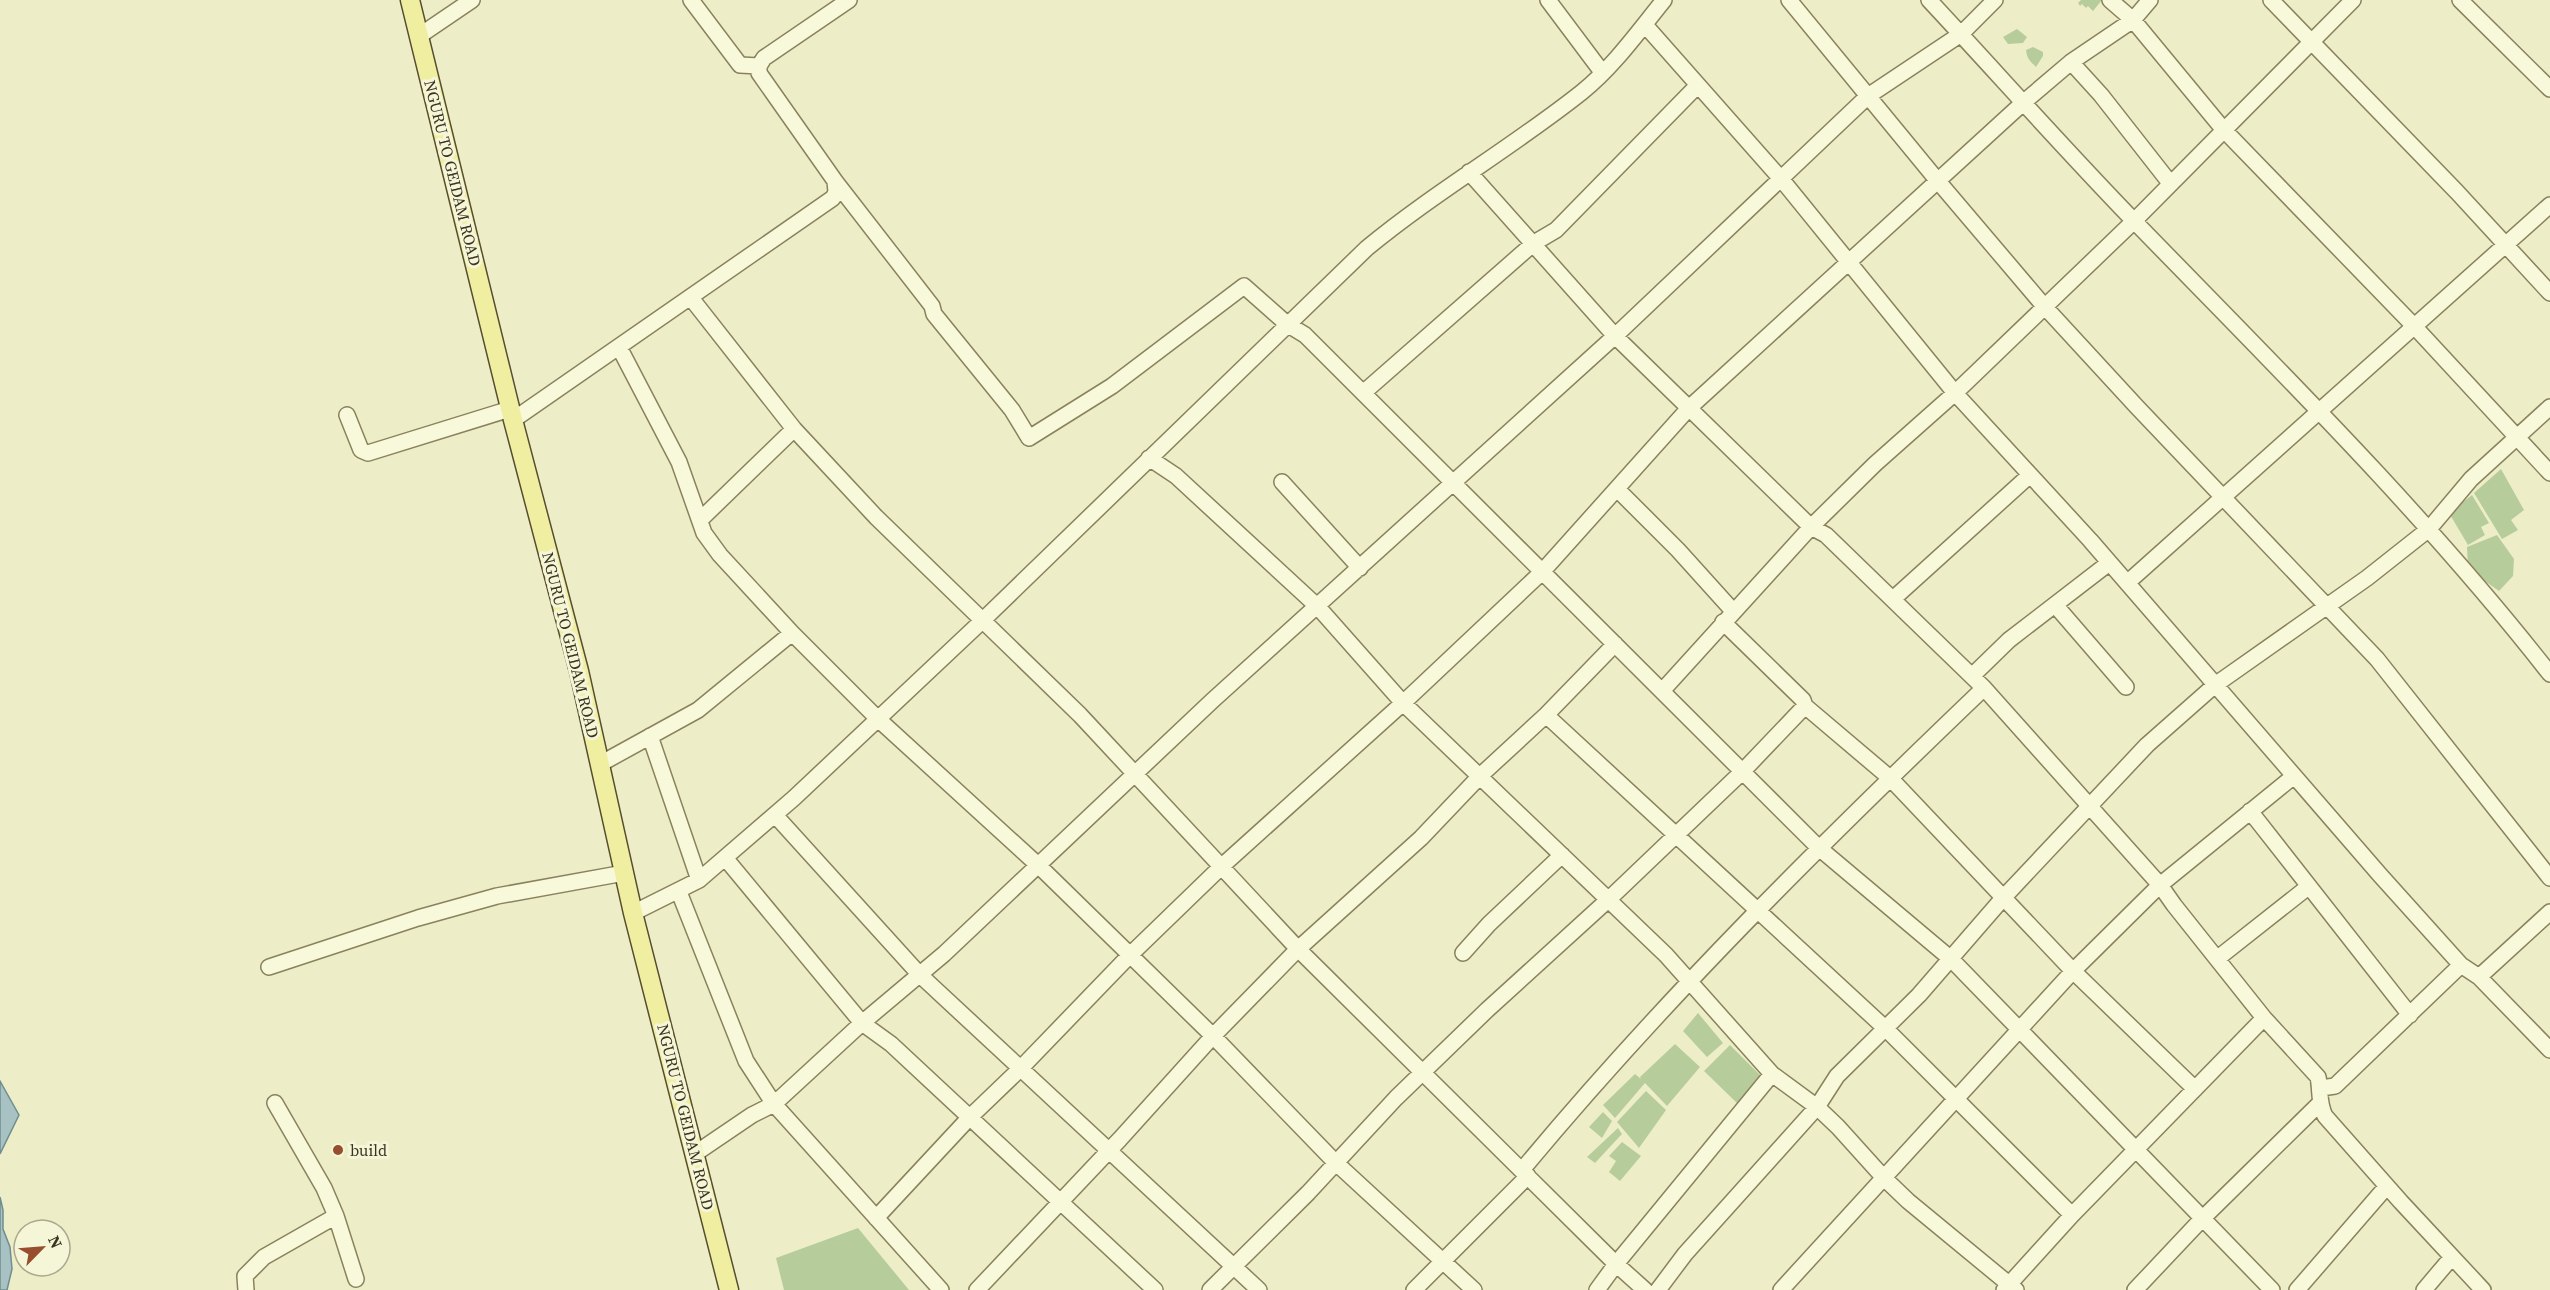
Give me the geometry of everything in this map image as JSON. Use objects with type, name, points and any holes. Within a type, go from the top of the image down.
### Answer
[{"type":"main road","name":"NGURU TO GEIDAM ROAD","points":[[410,0],[512,415],[579,671],[633,913],[696,1153],[729,1290]]},
{"type":"street","points":[[419,36],[472,0]]},
{"type":"street","points":[[691,0],[740,65],[759,66]]},
{"type":"street","points":[[849,0],[764,58],[759,66],[759,73],[835,181],[932,306],[934,314],[1012,410],[1029,438],[1112,386],[1244,286],[1287,324],[1305,335],[1819,848],[1951,959],[2201,1220],[2272,1290]]},
{"type":"street","points":[[1548,0],[1602,72]]},
{"type":"street","points":[[633,913],[699,880],[775,816],[982,621],[1367,248],[1410,212],[1583,91],[1623,52],[1664,0]]},
{"type":"street","points":[[1789,0],[2044,306],[2137,407],[2328,606],[2417,708],[2550,878]]},
{"type":"street","points":[[1929,0],[2134,221],[2320,409],[2429,529],[2513,626],[2550,674]]},
{"type":"street","points":[[696,1153],[774,1104],[862,1023],[920,975],[1039,866],[1213,700],[1318,608],[1615,336],[1868,96],[1961,34],[1995,0]]},
{"type":"street","points":[[2110,0],[2133,21],[2223,129],[2414,326],[2550,473]]},
{"type":"street","points":[[876,1218],[970,1117],[1020,1069],[1130,955],[1222,866],[1403,703],[1542,572],[1689,408],[2024,102],[2071,62],[2133,21],[2150,0]]},
{"type":"street","points":[[2271,0],[2550,293]]},
{"type":"street","points":[[1662,691],[1811,527],[2134,221],[2353,0]]},
{"type":"street","points":[[2460,0],[2550,89]]},
{"type":"street","points":[[1645,25],[1782,180],[1955,393],[2109,563],[2461,965],[2479,977],[2550,1050]]},
{"type":"street","points":[[2071,62],[2101,95],[2170,183]]},
{"type":"street","points":[[1362,393],[1534,243],[1556,230],[1698,85]]},
{"type":"street","points":[[1469,172],[1615,336],[1811,527],[1826,535],[1984,688],[2160,885],[2264,1018],[2318,1077],[2319,1104],[2325,1116],[2483,1290]]},
{"type":"street","points":[[347,415],[361,450],[368,453],[512,415],[619,347],[833,198],[836,192],[835,181]]},
{"type":"street","points":[[2127,584],[2222,496],[2550,205]]},
{"type":"street","points":[[691,298],[794,429],[876,517],[1080,715],[1298,949],[1645,1290]]},
{"type":"street","points":[[619,347],[679,462],[705,533],[720,555],[792,633],[878,719],[1039,866],[1213,1036],[1335,1162],[1474,1290]]},
{"type":"street","points":[[1658,1290],[1685,1254],[1816,1107],[1837,1076],[1886,1029],[1951,959],[2004,897],[2147,745],[2215,685],[2328,606],[2429,529],[2471,479],[2550,407]]},
{"type":"street","points":[[700,520],[794,429]]},
{"type":"street","points":[[1149,458],[1176,476],[1318,608],[1403,703],[1481,775],[1666,955],[1772,1074],[1816,1107],[1838,1127],[1884,1178],[2010,1288],[2072,1215],[2264,1018]]},
{"type":"street","points":[[1893,599],[2030,475]]},
{"type":"street","points":[[1282,482],[1360,568]]},
{"type":"street","points":[[1617,489],[1678,550],[1728,616],[1803,700],[1804,706],[1890,778],[2073,971],[2195,1089]]},
{"type":"street","points":[[1972,676],[2009,640],[2109,563]]},
{"type":"street","points":[[2056,606],[2126,687]]},
{"type":"street","points":[[600,764],[698,710],[792,633]]},
{"type":"street","points":[[977,1290],[1213,1036],[1298,949],[1421,838],[1481,775],[1546,715],[1616,644]]},
{"type":"street","points":[[1414,1290],[1525,1173],[1581,1098],[1689,981],[1819,848],[1984,688]]},
{"type":"street","points":[[1210,1290],[1308,1193],[1335,1162],[1424,1072],[1742,771],[1804,706]]},
{"type":"street","points":[[1546,715],[1886,1029],[2072,1215]]},
{"type":"street","points":[[650,736],[699,880]]},
{"type":"street","points":[[1781,1290],[2073,971],[2160,885],[2294,776]]},
{"type":"street","points":[[2250,811],[2410,1015]]},
{"type":"street","points":[[775,816],[920,975],[1259,1290]]},
{"type":"street","points":[[1463,953],[1489,924],[1562,855]]},
{"type":"street","points":[[726,859],[862,1023],[891,1044],[1155,1290]]},
{"type":"street","points":[[269,967],[418,918],[497,896],[624,873]]},
{"type":"street","points":[[2218,958],[2308,887]]},
{"type":"street","points":[[679,892],[746,1061],[774,1104],[941,1290]]},
{"type":"street","points":[[2479,977],[2550,912]]},
{"type":"street","points":[[2320,1088],[2335,1086],[2461,965]]},
{"type":"street","points":[[1597,1290],[1772,1074]]},
{"type":"street","points":[[275,1103],[324,1188],[336,1216],[356,1279]]},
{"type":"street","points":[[2135,1290],[2201,1220],[2319,1104]]},
{"type":"street","points":[[2297,1290],[2387,1186]]},
{"type":"street","points":[[246,1290],[245,1276],[264,1257],[336,1216]]},
{"type":"street","points":[[2424,1290],[2452,1257]]},
{"type":"green space","points":[[2081,0],[2102,0],[2093,11],[2088,6],[2086,8],[2082,4],[2080,6],[2078,3]]},
{"type":"green space","points":[[2017,29],[2027,37],[2023,43],[2008,44],[2003,37]]},
{"type":"green space","points":[[2033,47],[2043,52],[2036,67],[2028,58],[2026,50]]},
{"type":"green space","points":[[2501,469],[2524,510],[2511,520],[2518,530],[2502,539],[2474,493]]},
{"type":"green space","points":[[2472,495],[2489,523],[2481,527],[2485,535],[2468,545],[2449,513]]},
{"type":"green space","points":[[2497,535],[2514,559],[2513,576],[2499,591],[2468,569],[2467,547]]},
{"type":"green space","points":[[1698,1013],[1723,1043],[1707,1057],[1683,1031]]},
{"type":"green space","points":[[1675,1044],[1700,1067],[1667,1106],[1645,1083],[1615,1118],[1603,1105],[1635,1074],[1641,1079],[1640,1077]]},
{"type":"green space","points":[[1730,1045],[1762,1077],[1739,1105],[1704,1071]]},
{"type":"green space","points":[[1646,1091],[1666,1110],[1639,1148],[1617,1122]]},
{"type":"green space","points":[[1603,1112],[1612,1121],[1602,1138],[1589,1127]]},
{"type":"green space","points":[[1618,1128],[1622,1134],[1595,1163],[1587,1157]]},
{"type":"green space","points":[[1622,1142],[1641,1156],[1620,1181],[1609,1172],[1616,1161],[1609,1156]]},
{"type":"green space","points":[[858,1228],[909,1290],[784,1290],[776,1258]]},
{"type":"water","points":[[0,1081],[19,1115],[0,1154]]},
{"type":"water","points":[[0,1197],[3,1229],[10,1247],[12,1269],[7,1290],[0,1290]]},
{"type":"place","name":"build","points":[[338,1150]]}]
